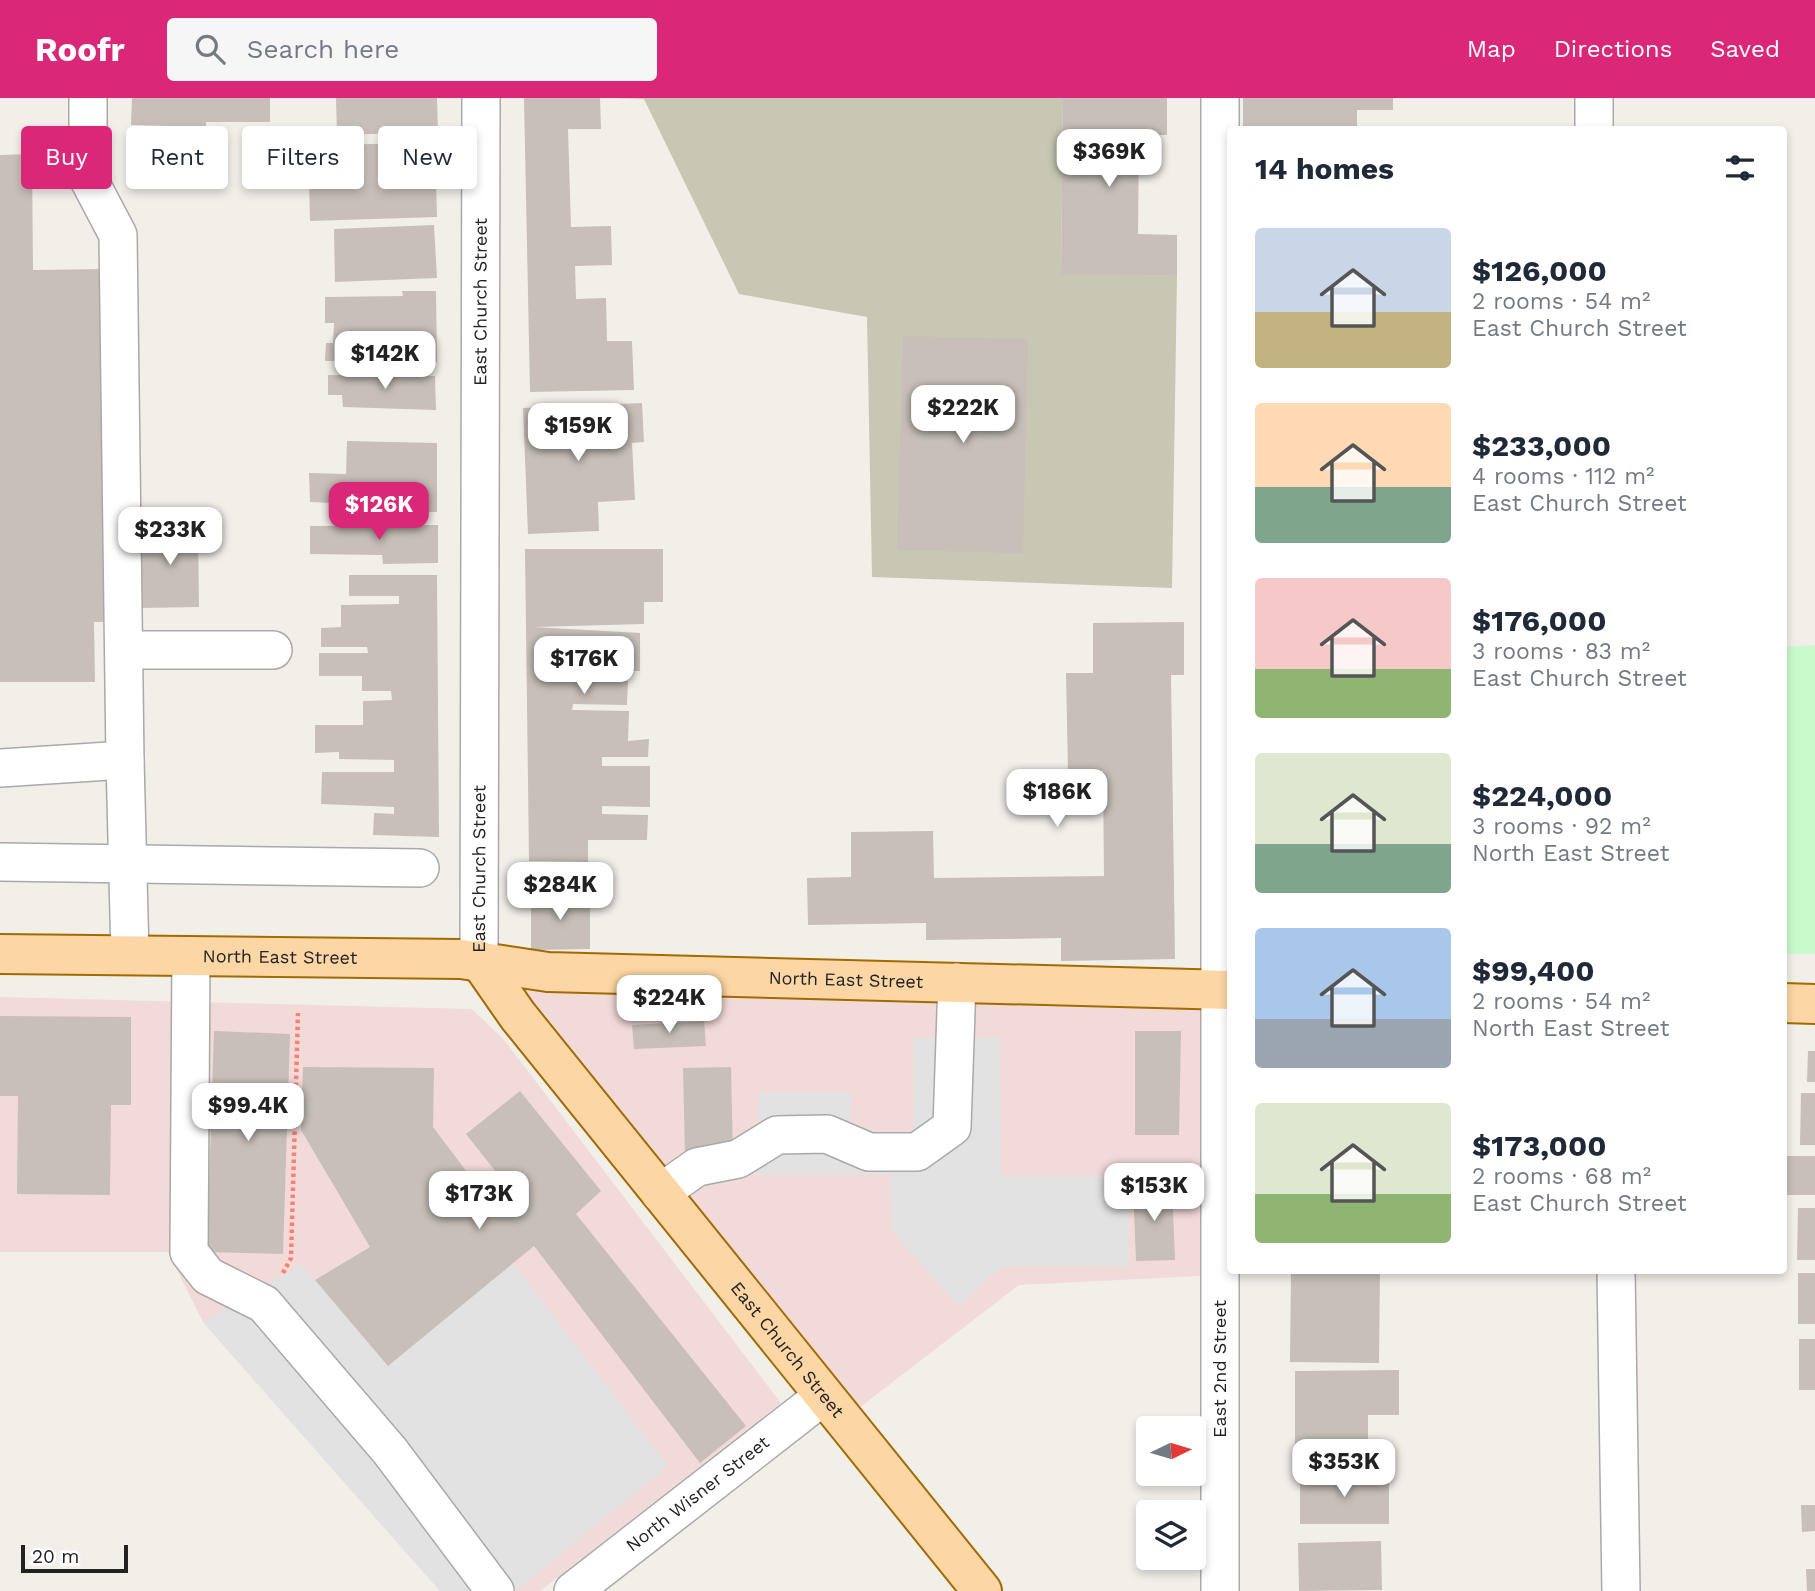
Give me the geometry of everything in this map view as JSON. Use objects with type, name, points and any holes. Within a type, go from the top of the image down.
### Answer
[{"type":"main road","name":"North East Street","points":[[0,954],[479,960],[548,972],[1225,989]]},
{"type":"main road","name":"East Church Street","points":[[479,960],[518,1016],[982,1591]]},
{"type":"main road","points":[[1787,1003],[1815,1004]]},
{"type":"street","points":[[88,98],[88,178],[118,235],[125,862],[130,955]]},
{"type":"street","name":"East Church Street","points":[[479,960],[481,98]]},
{"type":"street","name":"East 2nd Street","points":[[1220,98],[1225,989],[1220,1591]]},
{"type":"street","points":[[1594,98],[1594,126]]},
{"type":"street","points":[[123,637],[273,650]]},
{"type":"street","points":[[0,768],[125,761]]},
{"type":"street","points":[[0,862],[420,868]]},
{"type":"street","points":[[191,956],[189,1252],[208,1276],[264,1304],[390,1451],[495,1591]]},
{"type":"street","points":[[660,1193],[697,1167],[738,1159],[777,1135],[827,1134],[869,1152],[917,1152],[934,1140],[951,1127],[957,982]]},
{"type":"street","points":[[1616,1274],[1621,1591]]},
{"type":"street","name":"North Wisner Street","points":[[573,1591],[822,1396]]},
{"type":"path","points":[[264,1304],[292,1258],[298,1013]]},
{"type":"shaded area","points":[[616,98],[1063,98],[1061,273],[1177,276],[1172,588],[872,577],[867,317],[739,294],[644,99]]},
{"type":"shaded area","points":[[479,960],[1220,989],[1220,1275],[1019,1285],[842,1421]]},
{"type":"shaded area","points":[[0,997],[472,1009],[505,1041],[781,1403],[540,1591],[440,1591],[203,1322],[168,1252],[0,1252]]},
{"type":"shaded area","points":[[1000,1037],[1001,1176],[1129,1176],[1129,1267],[1002,1267],[958,1306],[891,1230],[890,1175],[759,1175],[759,1092],[851,1092],[851,1151],[914,1151],[913,1038]]},
{"type":"shaded area","points":[[513,1263],[668,1466],[516,1591],[440,1591],[203,1322],[302,1264],[388,1366]]},
{"type":"green space","points":[[1815,645],[1815,954],[1787,954],[1787,647]]},
{"type":"building","points":[[132,98],[270,98],[270,122],[206,122],[206,126],[131,125]]},
{"type":"building","points":[[336,98],[437,98],[438,126],[378,126],[378,134],[364,134],[364,126],[337,126]]},
{"type":"building","points":[[524,98],[600,98],[601,129],[568,129],[571,227],[611,226],[612,265],[575,266],[576,299],[606,298],[607,341],[632,341],[634,390],[530,392]]},
{"type":"building","points":[[1063,98],[1167,98],[1167,135],[1139,135],[1138,234],[1177,235],[1177,276],[1061,274]]},
{"type":"building","points":[[1243,98],[1393,98],[1393,110],[1357,110],[1357,126],[1243,126]]},
{"type":"building","points":[[364,144],[378,144],[378,189],[436,189],[437,217],[310,221],[309,189],[364,189]]},
{"type":"building","points":[[21,154],[21,189],[32,189],[33,270],[107,269],[108,622],[94,622],[95,682],[0,682],[0,155]]},
{"type":"building","points":[[434,225],[437,278],[335,282],[334,229]]},
{"type":"building","points":[[402,291],[436,291],[437,362],[325,361],[326,343],[333,343],[334,323],[325,323],[325,297],[403,296]]},
{"type":"building","points":[[903,336],[1028,339],[1023,553],[897,550]]},
{"type":"building","points":[[328,375],[435,376],[436,410],[343,407],[342,395],[328,395]]},
{"type":"building","points":[[642,403],[644,442],[632,443],[635,500],[598,502],[599,531],[528,534],[523,408]]},
{"type":"building","points":[[347,441],[437,443],[437,512],[377,511],[377,505],[310,502],[309,473],[346,474]]},
{"type":"building","points":[[438,525],[438,563],[383,564],[382,555],[310,554],[310,526]]},
{"type":"building","points":[[198,526],[199,607],[141,608],[140,527]]},
{"type":"building","points":[[525,549],[663,549],[663,602],[644,602],[644,624],[534,627],[640,633],[640,671],[601,671],[600,680],[628,681],[627,705],[573,704],[572,710],[629,711],[628,741],[649,739],[648,757],[602,757],[602,766],[650,766],[650,807],[602,806],[602,814],[648,815],[647,840],[588,840],[588,862],[529,861]]},
{"type":"building","points":[[349,575],[437,575],[439,837],[373,835],[374,813],[394,814],[394,807],[321,804],[322,772],[394,772],[394,760],[339,759],[339,752],[315,753],[315,725],[363,725],[363,701],[392,700],[391,691],[362,691],[362,676],[319,676],[319,653],[368,653],[367,647],[321,647],[321,628],[341,627],[341,605],[399,604],[399,596],[349,596]]},
{"type":"building","points":[[1184,622],[1184,675],[1171,675],[1175,959],[1061,961],[1061,938],[926,940],[926,923],[808,925],[807,878],[851,877],[851,832],[933,831],[934,878],[1104,876],[1103,771],[1068,772],[1066,673],[1093,673],[1093,623]]},
{"type":"building","points":[[531,895],[590,895],[590,949],[531,950]]},
{"type":"building","points":[[0,1016],[131,1017],[131,1105],[111,1105],[110,1195],[17,1194],[18,1096],[0,1096]]},
{"type":"building","points":[[704,1021],[706,1046],[634,1049],[632,1025]]},
{"type":"building","points":[[214,1031],[290,1034],[283,1254],[207,1252]]},
{"type":"building","points":[[1135,1031],[1181,1031],[1179,1135],[1135,1135]]},
{"type":"building","points":[[1808,1051],[1815,1051],[1815,1082],[1807,1082]]},
{"type":"building","points":[[303,1067],[434,1068],[433,1127],[479,1188],[496,1172],[466,1134],[520,1091],[601,1191],[576,1214],[746,1426],[700,1463],[534,1246],[388,1366],[315,1280],[370,1247],[301,1130]]},
{"type":"building","points":[[731,1067],[733,1155],[685,1156],[683,1068]]},
{"type":"building","points":[[1801,1093],[1815,1093],[1815,1145],[1800,1145]]},
{"type":"building","points":[[1787,1156],[1815,1156],[1815,1195],[1787,1195]]},
{"type":"building","points":[[1172,1185],[1175,1260],[1136,1261],[1133,1186]]},
{"type":"building","points":[[1798,1208],[1815,1208],[1815,1260],[1797,1260]]},
{"type":"building","points":[[1798,1273],[1815,1273],[1815,1324],[1798,1324]]},
{"type":"building","points":[[1291,1274],[1380,1274],[1379,1363],[1290,1362]]},
{"type":"building","points":[[1799,1339],[1815,1339],[1815,1390],[1799,1390]]},
{"type":"building","points":[[1399,1370],[1399,1415],[1368,1415],[1368,1461],[1295,1461],[1295,1371]]},
{"type":"building","points":[[1300,1474],[1389,1474],[1389,1524],[1300,1524]]},
{"type":"building","points":[[1801,1505],[1815,1505],[1815,1531],[1802,1532]]},
{"type":"building","points":[[1381,1541],[1382,1590],[1299,1591],[1298,1543]]},
{"type":"building","points":[[1806,1569],[1815,1569],[1815,1591],[1807,1591]]}]
